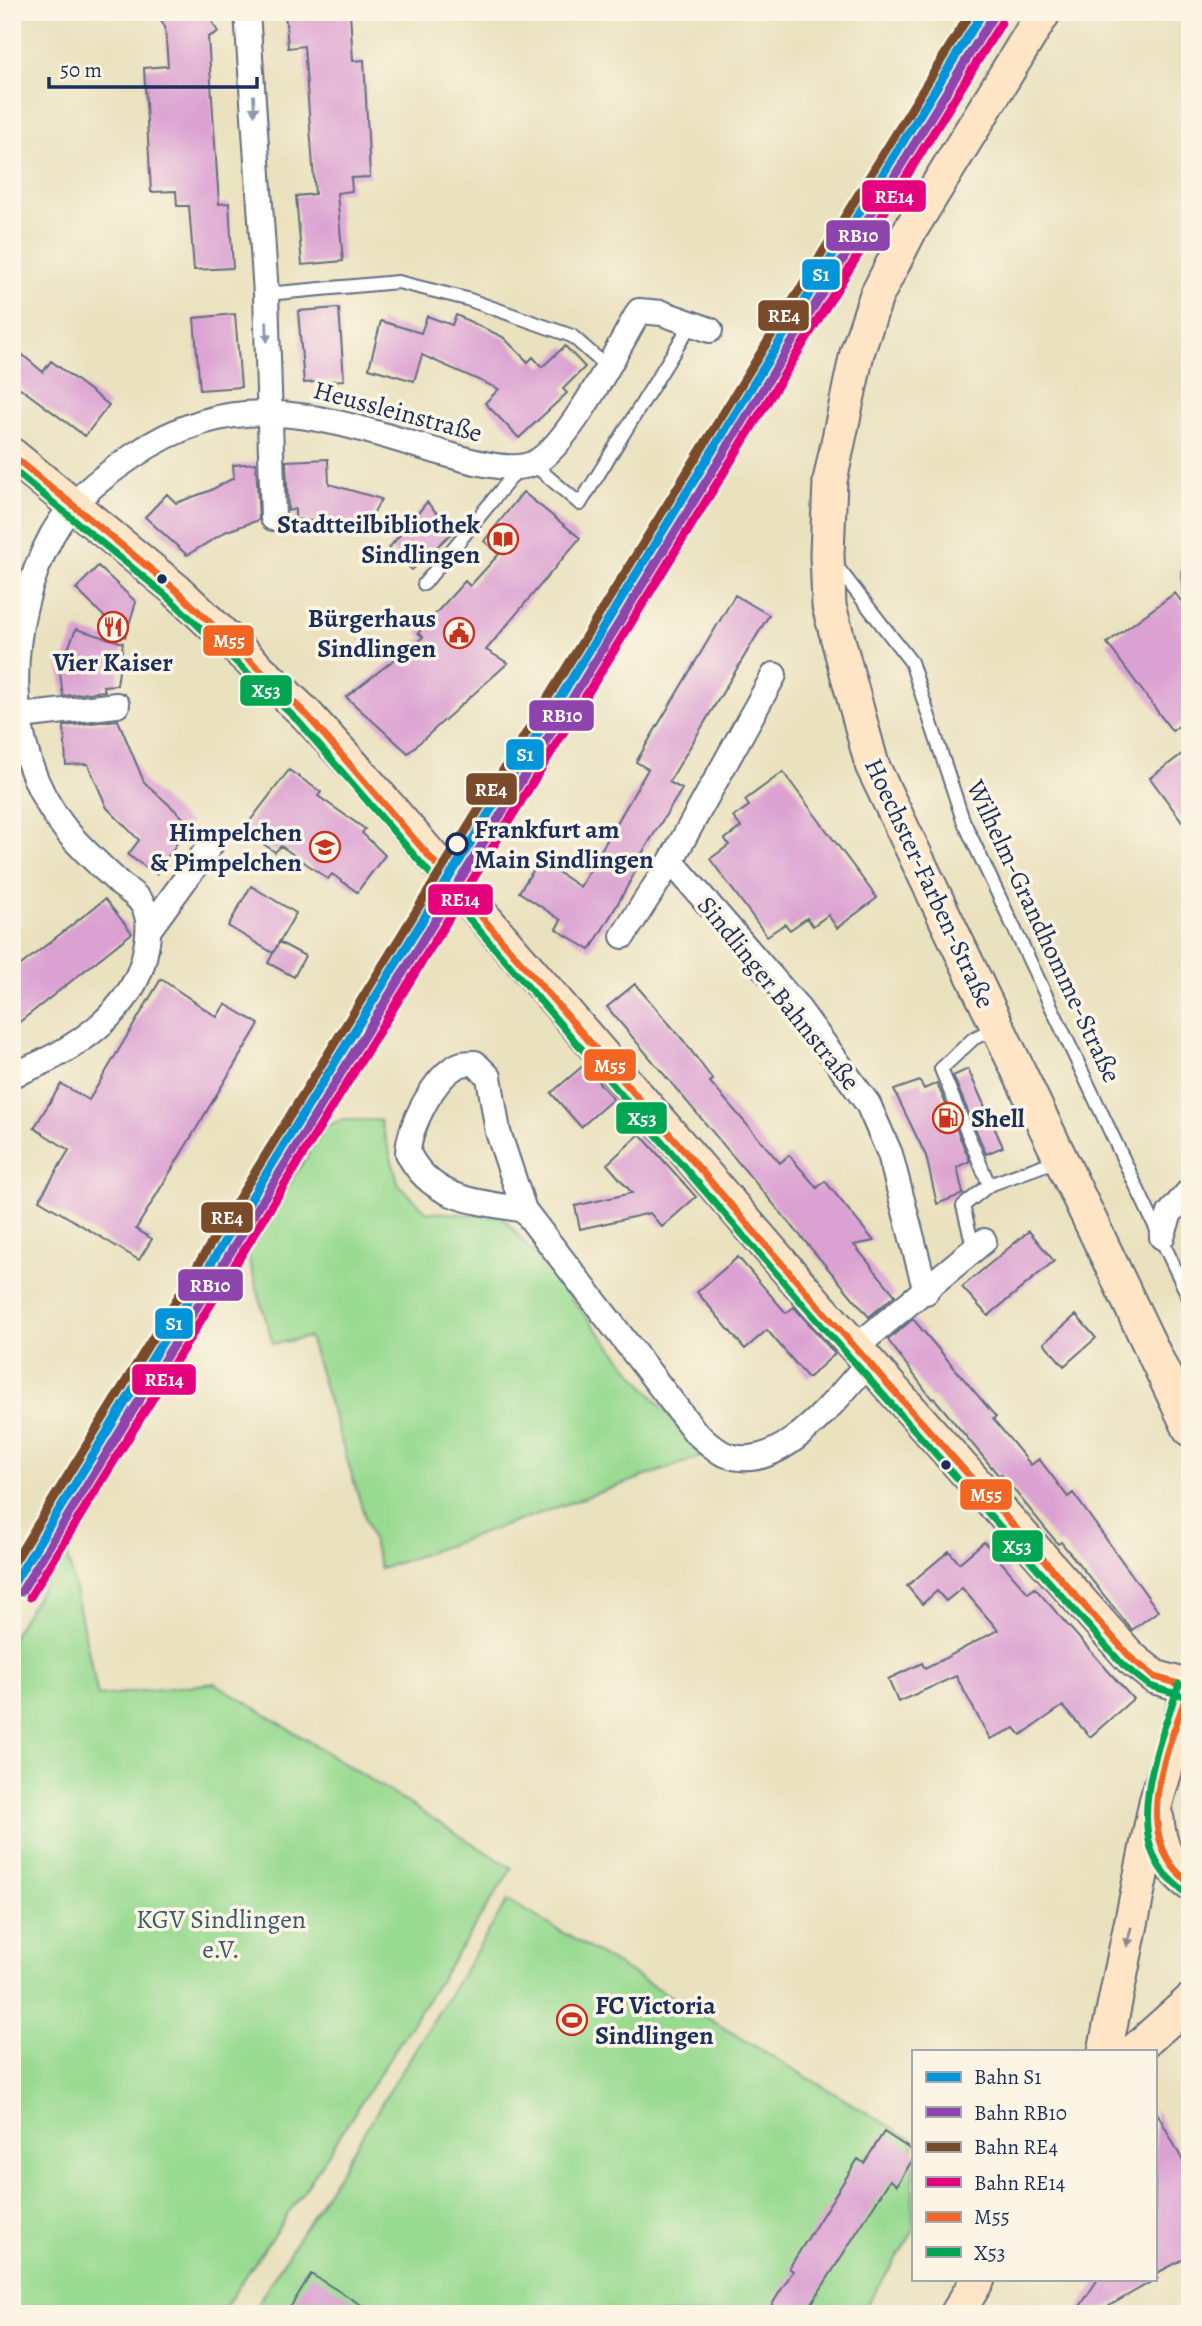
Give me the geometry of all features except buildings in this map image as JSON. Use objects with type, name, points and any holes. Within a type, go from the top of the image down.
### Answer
[{"type":"main road","name":"Hoechster-Farben-Straße","points":[[1044,12],[909,232],[876,298],[857,353],[830,481],[827,554],[829,606],[872,765],[1190,1429]]},
{"type":"main road","points":[[12,455],[176,590],[306,714],[862,1355],[1131,1658],[1155,1677],[1190,1687],[1156,1802],[1105,2050]]},
{"type":"main road","points":[[1165,1770],[1190,1738]]},
{"type":"main road","points":[[1156,1802],[1158,1838],[1166,1858],[1180,1877],[1190,1884]]},
{"type":"main road","points":[[1135,2050],[1190,2001]]},
{"type":"main road","points":[[957,2314],[977,2280]]},
{"type":"street","points":[[247,12],[266,294],[273,518]]},
{"type":"street","points":[[527,465],[558,443],[639,311],[662,313],[701,327]]},
{"type":"street","name":"Heussleinstraße","points":[[150,928],[141,902],[65,829],[36,778],[15,717],[22,610],[37,567],[72,503],[157,439],[216,417],[270,412],[313,416],[485,466],[527,465]]},
{"type":"street","points":[[623,936],[671,861],[774,675]]},
{"type":"street","points":[[15,717],[117,705]]},
{"type":"street","points":[[12,1075],[62,1054],[89,1035],[120,1004],[144,967],[150,928],[214,840]]},
{"type":"street","name":"Sindlinger Bahnstraße","points":[[671,861],[795,1004],[868,1104],[890,1154],[926,1292]]},
{"type":"street","points":[[524,1210],[448,1195],[428,1180],[408,1153],[412,1126],[443,1077],[460,1064],[475,1063],[489,1077],[498,1132],[524,1210],[696,1433],[721,1452],[740,1458],[773,1452],[808,1430],[862,1355],[979,1245]]},
{"type":"street","points":[[1162,1237],[1170,1213],[1190,1190]]},
{"type":"lane","points":[[266,294],[398,282],[467,299],[572,336],[607,366]]},
{"type":"lane","points":[[424,584],[527,465],[580,504],[701,327]]},
{"type":"lane","points":[[1189,591],[1190,541]]},
{"type":"lane","name":"Wilhelm-Grandhomme-Straße","points":[[827,554],[911,662],[963,820],[1190,1300]]},
{"type":"lane","points":[[989,1185],[941,1069],[973,1039],[996,1027]]},
{"type":"lane","points":[[979,1245],[963,1206],[989,1185],[1059,1160]]},
{"type":"green space","points":[[342,1120],[380,1120],[399,1185],[427,1212],[502,1216],[703,1456],[381,1569],[309,1337],[273,1344],[247,1254],[325,1126]]},
{"type":"green space","name":"KGV Sindlingen e.V.","points":[[66,1549],[98,1696],[215,1683],[512,1868],[317,2171],[220,2314],[12,2314],[12,1637]]},
{"type":"green space","name":"FC Victoria Sindlingen","points":[[508,1900],[912,2139],[912,2234],[861,2314],[251,2314]]},
{"type":"rail line","name":"RE4","points":[[12,1566],[971,12]]},
{"type":"rail line","name":"S1","points":[[12,1586],[983,12]]},
{"type":"rail line","name":"RB10","points":[[21,1592],[992,18]]},
{"type":"rail line","name":"RE14","points":[[30,1597],[1001,23]]},
{"type":"transit line","name":"M55","points":[[12,455],[176,590],[306,714],[815,1302],[1131,1658],[1155,1677],[1190,1687]]},
{"type":"transit line","name":"X53","points":[[12,469],[169,598],[298,721],[807,1309],[1123,1665],[1150,1686],[1187,1697]]},
{"type":"transit line","name":"X53","points":[[1179,1684],[1150,1779],[1147,1829],[1152,1852],[1163,1872],[1183,1891]]},
{"type":"transit line","name":"M55","points":[[1189,1687],[1161,1776],[1157,1822],[1161,1844],[1171,1864],[1190,1884]]},
{"type":"place","name":"Stadtteilbibliothek Sindlingen","points":[[503,539]]},
{"type":"place","name":"Vier Kaiser","points":[[113,627]]},
{"type":"place","name":"Bürgerhaus Sindlingen","points":[[459,633]]},
{"type":"place","name":"Frankfurt am Main Sindlingen","points":[[457,844]]},
{"type":"place","name":"Himpelchen & Pimpelchen","points":[[325,847]]},
{"type":"place","name":"Shell","points":[[948,1118]]},
{"type":"place","name":"FC Victoria Sindlingen","points":[[572,2020]]}]
